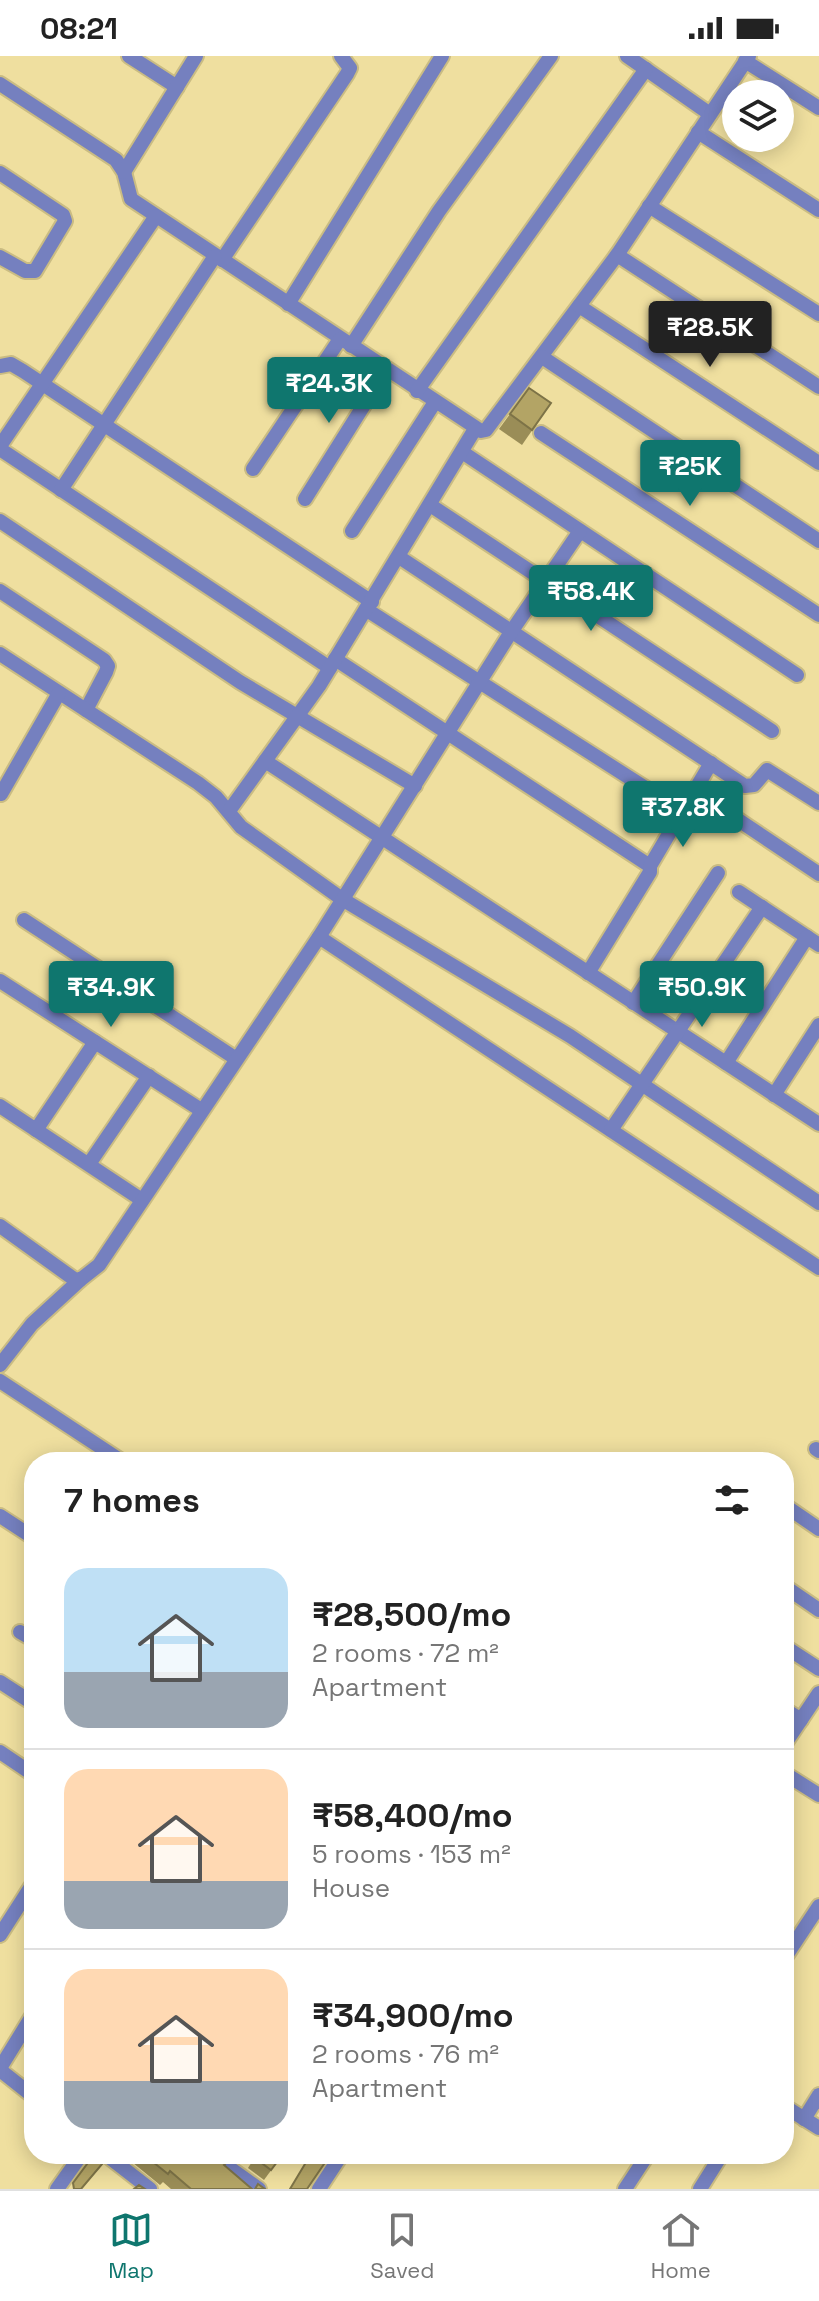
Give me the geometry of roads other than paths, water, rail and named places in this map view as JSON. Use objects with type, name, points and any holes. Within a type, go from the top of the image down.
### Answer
[{"type":"street","points":[[129,56],[177,87]]},
{"type":"street","points":[[124,172],[196,56]]},
{"type":"street","points":[[61,490],[347,74],[350,68],[341,56]]},
{"type":"street","points":[[288,304],[442,56]]},
{"type":"street","points":[[253,469],[551,56]]},
{"type":"street","points":[[627,56],[710,114]]},
{"type":"street","points":[[0,84],[116,160],[124,172],[127,194],[156,216],[475,429],[486,430],[617,255],[747,59],[819,108]]},
{"type":"street","points":[[417,391],[646,69]]},
{"type":"street","points":[[698,132],[819,210]]},
{"type":"street","points":[[0,173],[63,215],[65,221],[35,271],[25,271],[0,257]]},
{"type":"street","points":[[649,206],[819,314]]},
{"type":"street","points":[[156,216],[0,448],[650,866]]},
{"type":"street","points":[[617,255],[819,387]]},
{"type":"street","points":[[579,306],[819,463]]},
{"type":"street","points":[[542,357],[819,541]]},
{"type":"street","points":[[0,366],[11,364],[44,385],[479,683],[683,812]]},
{"type":"street","points":[[305,499],[386,370]]},
{"type":"street","points":[[352,531],[435,402]]},
{"type":"street","points":[[229,811],[333,664],[475,429]]},
{"type":"street","points":[[541,433],[819,615]]},
{"type":"street","points":[[462,452],[797,675]]},
{"type":"street","points":[[430,505],[772,731]]},
{"type":"street","points":[[0,521],[240,682],[415,786]]},
{"type":"street","points":[[0,1365],[32,1324],[99,1265],[319,937],[511,632],[580,531]]},
{"type":"street","points":[[399,557],[749,787],[767,770],[819,803]]},
{"type":"street","points":[[0,591],[104,660],[108,666],[106,672],[86,710]]},
{"type":"street","points":[[0,654],[198,783],[229,811],[241,827],[342,899],[570,1036],[819,1203]]},
{"type":"street","points":[[1,794],[59,693]]},
{"type":"street","points":[[265,761],[819,1124]]},
{"type":"street","points":[[588,973],[650,872],[650,866],[711,763]]},
{"type":"street","points":[[695,791],[819,874]]},
{"type":"street","points":[[633,1003],[718,873]]},
{"type":"street","points":[[726,1063],[813,941],[739,892]]},
{"type":"street","points":[[611,1130],[762,907]]},
{"type":"street","points":[[24,920],[235,1058]]},
{"type":"street","points":[[319,937],[819,1268]]},
{"type":"street","points":[[0,981],[201,1110]]},
{"type":"street","points":[[774,1095],[819,1025]]},
{"type":"street","points":[[36,1130],[95,1042]]},
{"type":"street","points":[[89,1164],[149,1076]]},
{"type":"street","points":[[0,1106],[142,1200]]},
{"type":"street","points":[[0,1226],[80,1280]]},
{"type":"street","points":[[0,1381],[108,1452]]},
{"type":"street","points":[[794,1512],[819,1529]]},
{"type":"street","points":[[0,1516],[24,1532]]},
{"type":"street","points":[[794,1593],[819,1610]]},
{"type":"street","points":[[20,1632],[24,1634]]},
{"type":"street","points":[[794,1653],[819,1669]]},
{"type":"street","points":[[0,1682],[24,1698]]},
{"type":"street","points":[[794,1730],[819,1694]]},
{"type":"street","points":[[794,1715],[801,1720]]},
{"type":"street","points":[[0,1752],[24,1768]]},
{"type":"street","points":[[794,1779],[819,1795]]},
{"type":"street","points":[[0,1935],[24,1898]]},
{"type":"street","points":[[794,1944],[819,1906]]},
{"type":"street","points":[[24,2029],[0,2069],[24,2089]]},
{"type":"street","points":[[804,2119],[819,2095]]},
{"type":"street","points":[[794,2112],[819,2128]]},
{"type":"street","points":[[57,2189],[75,2164]]},
{"type":"street","points":[[118,2164],[150,2189]]},
{"type":"street","points":[[224,2164],[259,2189]]},
{"type":"street","points":[[319,2189],[327,2164]]},
{"type":"street","points":[[625,2189],[641,2164]]},
{"type":"street","points":[[700,2189],[716,2164]]}]
